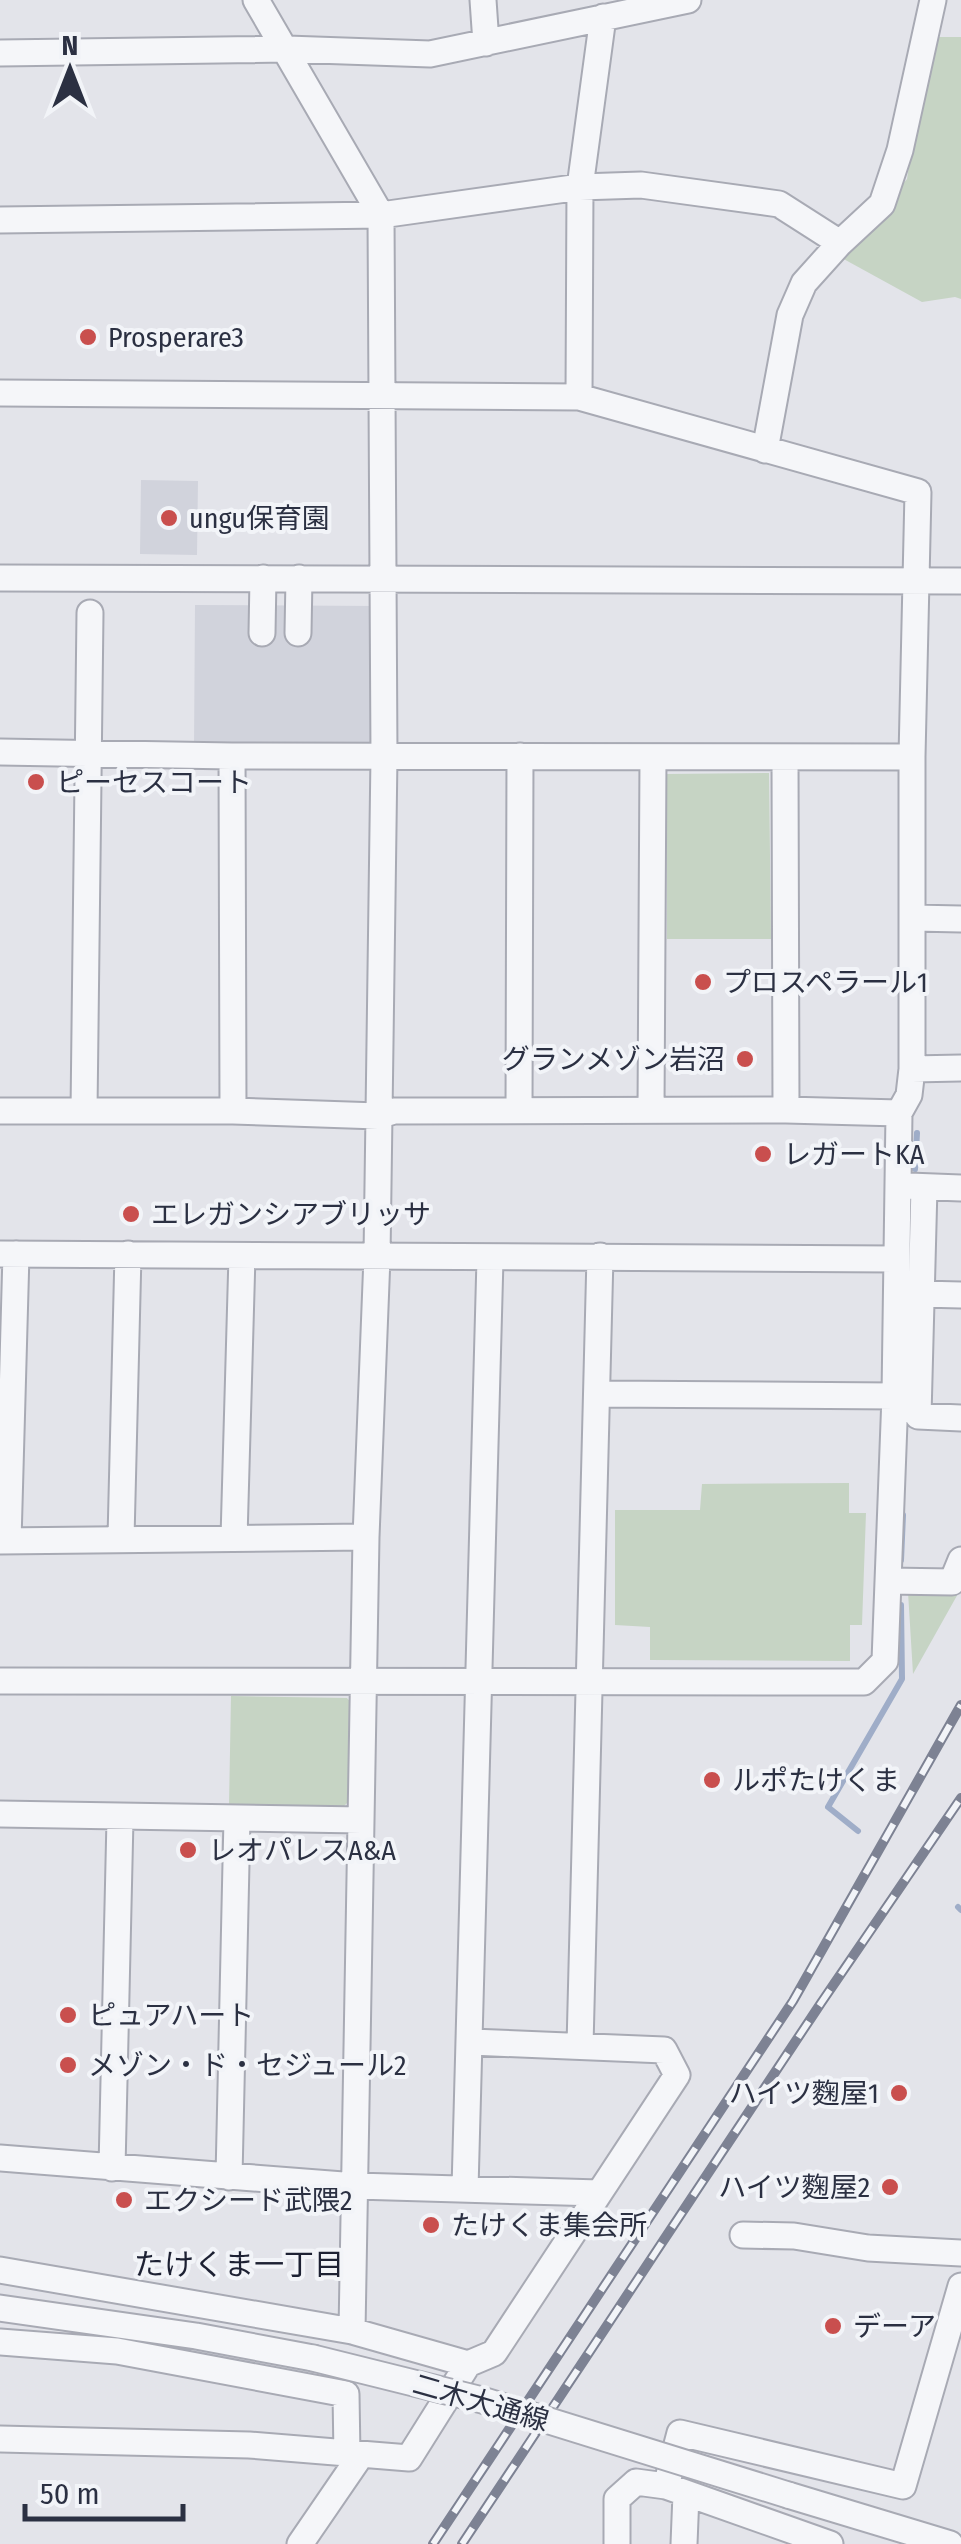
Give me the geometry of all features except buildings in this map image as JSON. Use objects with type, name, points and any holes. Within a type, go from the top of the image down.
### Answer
[{"type":"street","points":[[256,0],[288,49],[381,215],[384,756],[377,1257],[366,1538],[352,2331]]},
{"type":"street","points":[[483,0],[486,43]]},
{"type":"street","points":[[0,53],[288,49],[430,54],[688,0]]},
{"type":"street","points":[[764,450],[790,315],[804,283],[882,204],[900,150],[933,0]]},
{"type":"street","points":[[579,397],[580,188],[603,16]]},
{"type":"street","points":[[0,220],[381,215],[580,188],[640,184],[779,204],[840,243]]},
{"type":"street","points":[[0,393],[579,397],[918,492],[912,757],[912,1069],[909,1096],[899,1113],[911,1186],[921,1294],[918,1416],[961,1418]]},
{"type":"street","points":[[0,578],[961,581]]},
{"type":"street","points":[[262,633],[263,578]]},
{"type":"street","points":[[298,633],[299,578]]},
{"type":"street","points":[[84,1111],[90,613]]},
{"type":"street","points":[[0,752],[912,757]]},
{"type":"street","points":[[232,756],[232,1111]]},
{"type":"street","points":[[519,1110],[520,756]]},
{"type":"street","points":[[651,1110],[653,758]]},
{"type":"street","points":[[785,758],[786,1110]]},
{"type":"street","points":[[914,918],[961,919]]},
{"type":"street","points":[[912,1069],[961,1068]]},
{"type":"street","points":[[0,1112],[232,1111],[378,1116],[394,1111],[519,1110],[899,1113]]},
{"type":"street","points":[[911,1186],[961,1188]]},
{"type":"street","points":[[0,1681],[864,1682],[886,1661],[895,1396],[895,1259],[911,1186]]},
{"type":"street","points":[[366,1538],[4,1541],[8,1254],[895,1259]]},
{"type":"street","points":[[122,1538],[128,1254]]},
{"type":"street","points":[[234,1538],[242,1256]]},
{"type":"street","points":[[580,2046],[600,1256]]},
{"type":"street","points":[[465,2189],[490,1258]]},
{"type":"street","points":[[921,1294],[961,1295]]},
{"type":"street","points":[[598,1394],[895,1396]]},
{"type":"street","points":[[889,1581],[952,1582],[961,1560]]},
{"type":"street","points":[[0,1814],[361,1820]]},
{"type":"street","points":[[112,2168],[120,1818]]},
{"type":"street","points":[[229,2178],[237,1818]]},
{"type":"street","points":[[0,2439],[249,2445],[408,2458],[468,2364],[494,2353],[677,2075],[664,2050],[471,2042]]},
{"type":"street","points":[[0,2158],[356,2186],[599,2193]]},
{"type":"street","points":[[743,2234],[794,2236],[868,2248],[961,2253]]},
{"type":"street","points":[[0,2270],[352,2331],[468,2364]]},
{"type":"street","points":[[684,2544],[676,2490],[680,2433],[903,2486],[961,2286]]},
{"type":"street","name":"二木大通線","points":[[0,2308],[179,2333],[313,2358],[482,2400],[950,2544]]},
{"type":"street","points":[[0,2342],[117,2351],[346,2394],[354,2455],[300,2544]]},
{"type":"street","points":[[616,2544],[617,2499],[636,2482],[676,2490],[830,2544]]},
{"type":"shaded area","name":"ungu保育園","points":[[141,480],[198,481],[197,555],[140,554]]},
{"type":"shaded area","points":[[195,605],[376,606],[375,742],[369,748],[194,747]]},
{"type":"green space","points":[[934,37],[961,37],[961,299],[922,302],[840,257],[907,179],[923,71]]},
{"type":"green space","points":[[769,773],[771,939],[667,939],[667,774]]},
{"type":"green space","points":[[849,1483],[849,1513],[866,1513],[862,1625],[850,1625],[850,1661],[650,1660],[650,1627],[615,1625],[615,1510],[700,1510],[702,1484]]},
{"type":"green space","points":[[908,1592],[959,1592],[913,1674]]},
{"type":"green space","points":[[231,1696],[347,1698],[358,1711],[355,1795],[342,1808],[229,1806]]},
{"type":"waterway","points":[[915,1169],[917,1133]]},
{"type":"waterway","points":[[901,1560],[903,1515]]},
{"type":"waterway","points":[[858,1831],[828,1807],[902,1679],[901,1605]]},
{"type":"waterway","points":[[958,1907],[961,1910]]},
{"type":"railway","points":[[433,2544],[793,2001],[961,1705]]},
{"type":"railway","points":[[462,2544],[961,1798]]},
{"type":"place","name":"Prosperare3","points":[[88,337]]},
{"type":"place","name":"ungu保育園","points":[[169,518]]},
{"type":"place","name":"ピーセスコート","points":[[36,782]]},
{"type":"place","name":"プロスペラール1","points":[[703,982]]},
{"type":"place","name":"グランメゾン岩沼","points":[[745,1059]]},
{"type":"place","name":"レガートKA","points":[[763,1154]]},
{"type":"place","name":"エレガンシアブリッサ","points":[[131,1214]]},
{"type":"place","name":"ルポたけくま","points":[[712,1780]]},
{"type":"place","name":"レオパレスA&A","points":[[188,1850]]},
{"type":"place","name":"ピュアハート","points":[[68,2015]]},
{"type":"place","name":"メゾン・ド・セジュール2","points":[[68,2065]]},
{"type":"place","name":"ハイツ麴屋1","points":[[899,2093]]},
{"type":"place","name":"ハイツ麴屋2","points":[[890,2187]]},
{"type":"place","name":"エクシード武隈2","points":[[124,2200]]},
{"type":"place","name":"たけくま集会所","points":[[431,2225]]},
{"type":"place","name":"デーア","points":[[833,2326]]},
{"type":"district","name":"たけくま一丁目","points":[[239,2265]]}]
